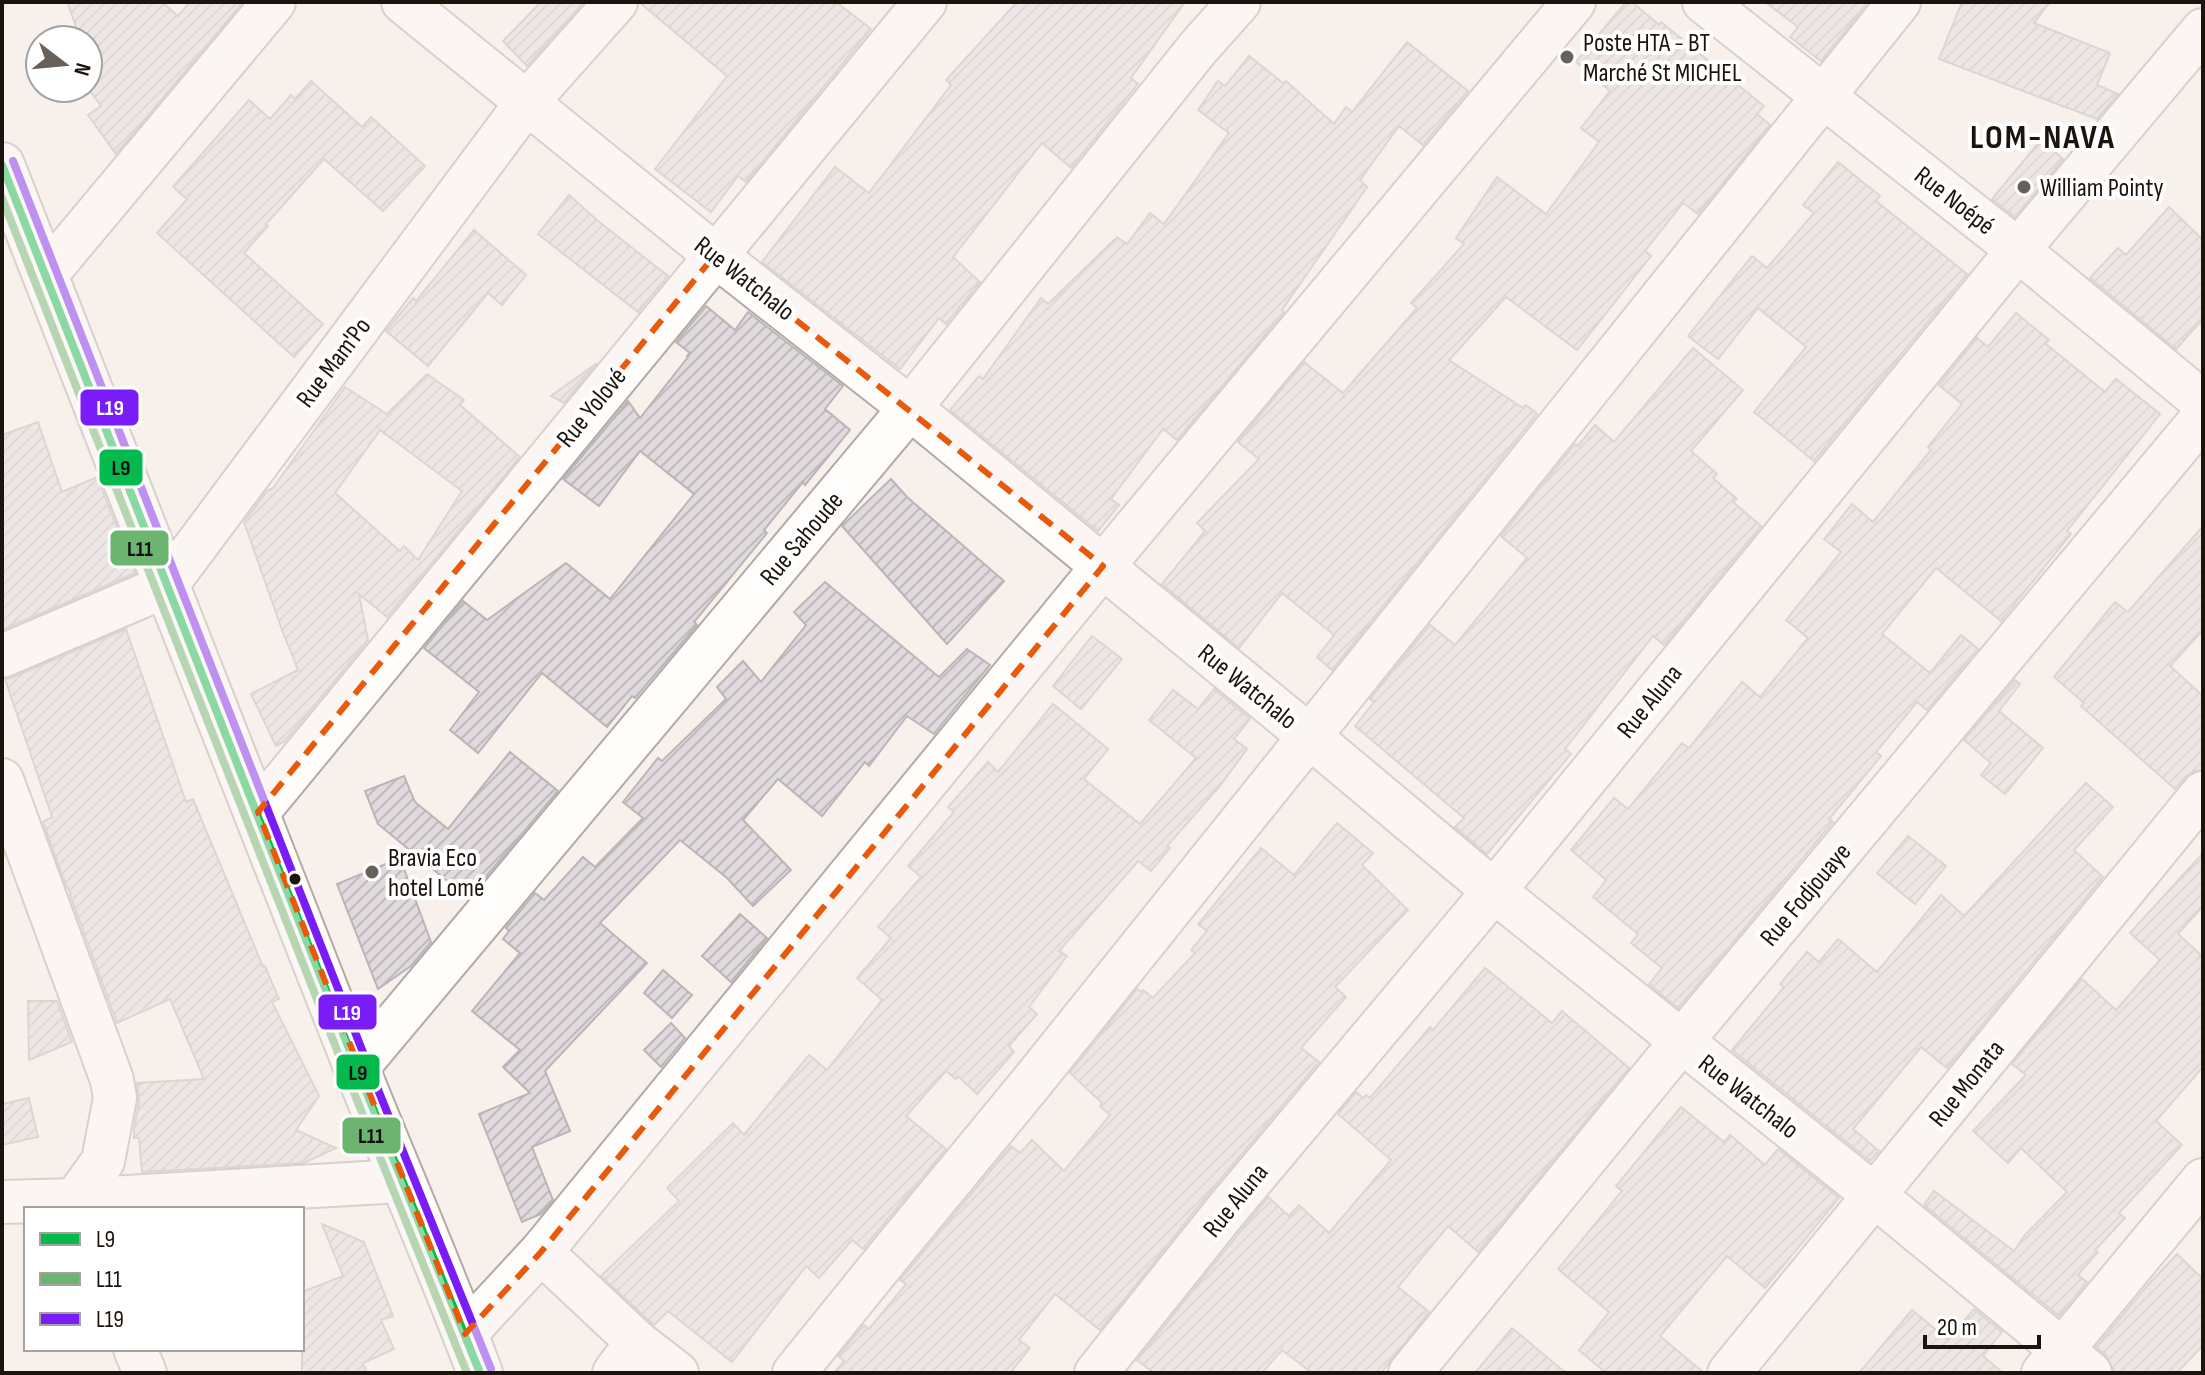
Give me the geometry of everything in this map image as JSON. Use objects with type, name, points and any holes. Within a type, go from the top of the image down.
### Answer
[{"type":"street","points":[[45,276],[274,2]]},
{"type":"street","name":"Rue Watchalo","points":[[403,2],[715,255],[910,408],[1494,891],[1874,1195],[2065,1365]]},
{"type":"street","name":"Rue Mam'Po","points":[[166,586],[527,102],[616,2]]},
{"type":"street","name":"Rue Yolové","points":[[258,812],[925,2]]},
{"type":"street","name":"Rue Sahoude","points":[[357,1068],[910,408],[1198,48],[1239,2]]},
{"type":"street","points":[[472,1354],[541,1252],[1103,566],[1574,2]]},
{"type":"street","name":"Rue Noépé","points":[[1704,2],[2018,250],[2203,402]]},
{"type":"street","points":[[794,1373],[1042,1070],[1899,2]]},
{"type":"street","name":"Rue Aluna","points":[[1096,1373],[1228,1208],[1494,891],[2018,250],[2203,30]]},
{"type":"street","points":[[2,165],[401,1181],[472,1354]]},
{"type":"street","name":"Rue Fodjouaye","points":[[1410,1373],[1681,1042],[2203,417]]},
{"type":"street","points":[[2,656],[166,586]]},
{"type":"street","points":[[2,780],[112,1080],[115,1098],[103,1161],[76,1204]]},
{"type":"street","name":"Rue Monata","points":[[1729,1373],[2203,793]]},
{"type":"street","points":[[2065,1365],[2203,1180]]},
{"type":"street","points":[[2,1202],[76,1204],[401,1181]]},
{"type":"street","points":[[541,1252],[626,1358],[677,1373]]},
{"type":"street","points":[[136,1351],[145,1373]]},
{"type":"highlighted area","points":[[715,255],[1103,566],[541,1252],[465,1334],[258,812]]},
{"type":"building","points":[[67,2],[162,2],[178,16],[190,2],[243,2],[116,154],[88,115],[101,106],[100,104],[104,104],[104,24],[75,24]]},
{"type":"building","points":[[541,2],[584,2],[527,66],[503,41]]},
{"type":"building","points":[[639,2],[836,2],[871,29],[746,182],[738,176],[711,212],[655,169],[727,76]]},
{"type":"building","points":[[1017,2],[1185,2],[1131,78],[1138,84],[1071,168],[1042,143],[1019,172],[953,257],[980,282],[946,324],[939,318],[900,369],[762,262],[835,167],[869,193],[951,85],[946,80]]},
{"type":"building","points":[[1626,2],[1632,2],[1659,25],[1661,22],[1764,106],[1757,114],[1770,125],[1698,214],[1683,203],[1645,251],[1651,256],[1577,350],[1506,297],[1449,360],[1537,414],[1332,670],[1317,657],[1334,635],[1282,593],[1239,648],[1162,584],[1205,531],[1197,523],[1259,459],[1238,442],[1304,362],[1343,393],[1417,308],[1411,303],[1464,244],[1456,238],[1497,177],[1546,214],[1599,142],[1581,128],[1610,91],[1576,62]]},
{"type":"building","points":[[1765,2],[1868,2],[1821,61],[1790,37],[1798,27]]},
{"type":"building","points":[[1962,2],[2050,2],[2034,23],[2110,53],[2097,85],[2118,94],[2097,119],[1939,59]]},
{"type":"building","points":[[1407,42],[1468,91],[1423,145],[1399,126],[1360,180],[1367,187],[1282,310],[1284,312],[1177,440],[1163,429],[1111,499],[1119,505],[1098,531],[950,410],[979,376],[983,379],[1041,298],[1048,304],[1117,237],[1127,244],[1150,213],[1164,224],[1229,133],[1198,110],[1218,81],[1225,86],[1249,56],[1283,83],[1286,81],[1334,124],[1346,107],[1352,112]]},
{"type":"building","points":[[311,81],[362,127],[371,117],[425,166],[383,211],[324,159],[244,253],[323,324],[294,357],[157,233],[187,199],[173,187],[249,100],[270,119],[291,95],[295,99]]},
{"type":"building","name":"William Pointy","points":[[2041,140],[2063,159],[2015,217],[1992,199]]},
{"type":"building","points":[[1838,162],[1880,196],[1876,201],[1967,274],[1814,461],[1754,412],[1806,347],[1758,308],[1718,359],[1688,336],[1752,256],[1767,268],[1814,213],[1803,205]]},
{"type":"building","points":[[569,195],[668,276],[638,312],[538,234]]},
{"type":"building","points":[[2169,207],[2203,240],[2203,319],[2176,349],[2090,278],[2118,248],[2126,255]]},
{"type":"building","points":[[474,230],[526,275],[502,305],[488,293],[428,366],[386,331],[413,298],[416,301]]},
{"type":"building","points":[[706,306],[735,330],[748,312],[843,386],[825,409],[850,430],[764,530],[767,533],[694,622],[697,625],[607,727],[542,673],[478,753],[450,730],[479,692],[424,648],[463,601],[487,620],[566,563],[610,599],[694,494],[640,451],[599,506],[563,479],[628,401],[640,418],[688,357],[690,353],[676,342]]},
{"type":"building","points":[[2016,313],[2049,340],[2046,344],[2105,392],[2116,379],[2160,414],[2067,531],[2071,534],[2001,621],[1936,568],[1882,634],[1930,673],[1961,635],[1978,649],[1927,710],[1917,702],[1876,752],[1881,756],[1829,819],[1833,822],[1678,1008],[1649,984],[1662,968],[1631,943],[1638,934],[1593,897],[1606,880],[1571,850],[1614,798],[1628,809],[1682,743],[1689,748],[1742,682],[1760,697],[1808,638],[1786,620],[1841,552],[1824,539],[1852,504],[1873,522],[1931,450],[1928,447],[1962,404],[1939,385],[1977,338],[1988,347]]},
{"type":"building","points":[[1693,348],[1743,390],[1691,451],[1717,474],[1713,478],[1737,499],[1733,502],[1761,526],[1664,645],[1653,636],[1565,749],[1571,754],[1487,854],[1455,827],[1464,818],[1355,726],[1374,702],[1370,699],[1430,625],[1455,645],[1527,558],[1501,536],[1575,444],[1578,446],[1595,425],[1614,442]]},
{"type":"building","points":[[597,363],[564,403],[551,396]]},
{"type":"building","points":[[427,374],[464,400],[460,405],[520,457],[387,617],[359,594],[368,640],[357,654],[355,652],[356,655],[285,741],[276,746],[251,694],[298,670],[244,522],[267,491],[273,488],[345,387],[387,414]],"holes":[[[380,430],[462,491],[418,560],[404,546],[400,551],[335,493]]]},
{"type":"building","points":[[38,422],[62,492],[97,477],[135,573],[2,630],[2,435]]},
{"type":"building","points":[[891,479],[907,497],[1004,581],[947,644],[842,526]]},
{"type":"building","points":[[2203,526],[2203,630],[2170,666],[2203,696],[2203,770],[2194,771],[2175,789],[2081,706],[2084,703],[2054,677],[2115,602],[2128,612]]},
{"type":"building","points":[[825,582],[939,677],[967,649],[990,665],[934,734],[907,716],[869,766],[865,762],[822,816],[778,779],[743,820],[791,870],[753,906],[727,878],[680,840],[600,923],[647,963],[545,1071],[570,1131],[532,1147],[553,1200],[541,1214],[522,1222],[479,1114],[530,1093],[503,1067],[520,1050],[472,1011],[520,953],[503,939],[509,931],[506,928],[535,893],[544,900],[583,857],[595,867],[643,818],[623,802],[658,758],[662,761],[726,699],[717,687],[743,661],[761,682],[806,625],[794,612]]},
{"type":"building","points":[[126,629],[186,802],[193,799],[279,999],[272,1002],[319,1096],[296,1130],[336,1148],[304,1163],[142,1172],[139,1138],[134,1138],[139,1102],[137,1083],[204,1079],[170,999],[117,1023],[43,822],[52,817],[5,679]]},
{"type":"building","points":[[1092,636],[1122,659],[1081,709],[1053,686]]},
{"type":"building","points":[[2015,680],[2020,684],[1999,711],[2043,748],[2005,794],[1981,775],[1991,763],[1964,740]]},
{"type":"building","points":[[1214,689],[1250,719],[1234,739],[1247,749],[1219,787],[1167,846],[1170,848],[1151,871],[1138,861],[1059,951],[1067,956],[1029,1007],[1037,1014],[1009,1046],[1014,1052],[977,1094],[958,1076],[956,1079],[946,1071],[906,1116],[946,1149],[863,1249],[852,1240],[819,1278],[806,1266],[732,1362],[668,1311],[654,1325],[601,1276],[679,1201],[667,1188],[733,1123],[744,1135],[809,1055],[827,1070],[882,1000],[857,978],[891,938],[878,927],[921,877],[908,866],[954,812],[948,807],[988,762],[998,772],[1053,704],[1108,749],[1084,779],[1140,824],[1196,758],[1149,720],[1173,690],[1198,709]]},
{"type":"building","points":[[510,752],[558,791],[468,898],[378,824],[365,791],[404,776],[415,802],[448,829]]},
{"type":"building","points":[[2086,783],[2113,807],[2074,850],[2103,877],[1947,1068],[1921,1047],[1853,1129],[1879,1151],[1870,1161],[1732,1050],[1784,987],[1780,984],[1807,952],[1819,962],[1838,939],[1877,972],[1941,895],[1964,916]]},
{"type":"building","points":[[1337,823],[1373,853],[1362,865],[1408,910],[1335,987],[1346,997],[1301,1048],[1319,1062],[1100,1330],[1055,1294],[1019,1340],[1030,1348],[1010,1373],[834,1373],[844,1361],[838,1356],[864,1325],[869,1329],[906,1284],[900,1280],[1011,1146],[1020,1153],[1032,1140],[1064,1171],[1110,1115],[1100,1106],[1102,1103],[1070,1073],[1137,989],[1153,998],[1195,953],[1191,950],[1207,931],[1198,924],[1261,848],[1294,875]]},
{"type":"building","points":[[1908,836],[1946,866],[1915,904],[1877,873]]},
{"type":"building","points":[[2203,853],[2203,906],[2178,934],[2203,957],[2203,1067],[2156,1121],[2182,1145],[2119,1213],[2125,1218],[2095,1250],[2098,1252],[2078,1275],[2087,1282],[2059,1316],[1924,1205],[1934,1191],[2014,1251],[2025,1235],[2067,1192],[2021,1148],[2008,1163],[1973,1131],[2026,1075],[2012,1064],[2082,979],[2116,1010],[2160,960],[2130,933]]},
{"type":"building","points":[[400,858],[431,942],[411,966],[378,989],[337,884]]},
{"type":"building","points":[[740,914],[767,938],[731,982],[702,956]]},
{"type":"building","points":[[1485,968],[1552,1023],[1562,1011],[1629,1068],[1478,1252],[1448,1226],[1398,1287],[1429,1312],[1381,1373],[1312,1373],[1282,1350],[1262,1373],[1154,1373],[1137,1360],[1268,1197],[1289,1216],[1299,1205],[1329,1233],[1391,1160],[1338,1114],[1356,1092],[1363,1098],[1366,1095],[1370,1098]]},
{"type":"building","points":[[663,970],[692,995],[672,1018],[644,993]]},
{"type":"building","points":[[28,1001],[57,1001],[72,1042],[29,1060]]},
{"type":"building","points":[[671,1023],[685,1038],[661,1067],[644,1050]]},
{"type":"building","points":[[29,1098],[38,1137],[2,1145],[2,1104]]},
{"type":"building","points":[[1681,1107],[1724,1142],[1730,1135],[1765,1165],[1778,1149],[1839,1198],[1765,1288],[1727,1256],[1660,1336],[1704,1373],[1606,1373],[1579,1350],[1609,1312],[1558,1269],[1622,1191],[1616,1186]]},
{"type":"building","points":[[322,1224],[364,1242],[393,1316],[381,1320],[394,1349],[363,1363],[367,1373],[302,1373],[304,1291],[343,1276]]},
{"type":"building","points":[[2177,1254],[2203,1279],[2203,1345],[2177,1373],[2118,1373],[2106,1355],[2096,1347]]},
{"type":"building","points":[[1974,1309],[2002,1332],[1983,1356],[2003,1373],[1859,1373],[1912,1310],[1948,1340]]},
{"type":"building","points":[[1512,1328],[1566,1373],[1475,1373]]},
{"type":"transit line","name":"L19","points":[[13,161],[366,1060],[491,1369]]},
{"type":"transit line","name":"L9","points":[[2,165],[355,1064],[480,1373]]},
{"type":"transit line","name":"L11","points":[[2,198],[467,1373]]},
{"type":"place","name":"Poste HTA - BT Marché St MICHEL","points":[[1567,57]]},
{"type":"place","name":"William Pointy","points":[[2024,187]]},
{"type":"place","name":"Bravia Eco hotel Lomé","points":[[372,872]]},
{"type":"district","name":"LOM-NAVA","points":[[2043,136]]}]
